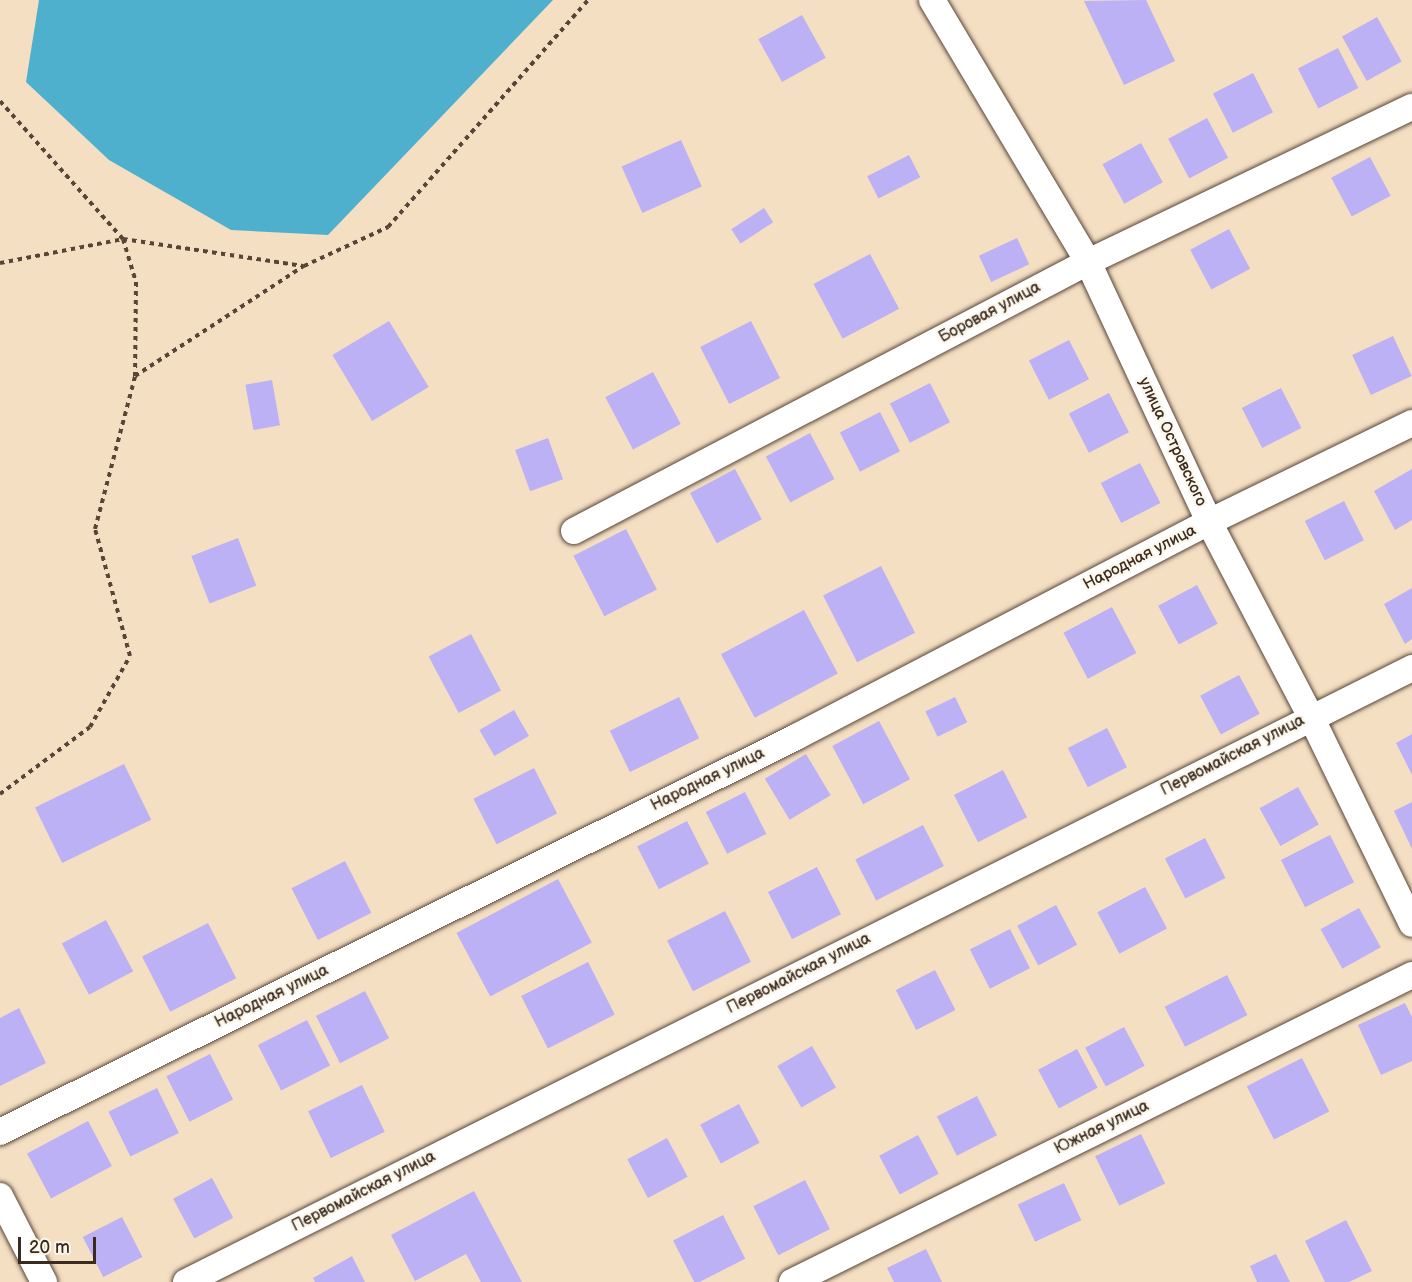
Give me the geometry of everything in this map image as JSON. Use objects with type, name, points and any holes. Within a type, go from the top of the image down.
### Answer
[{"type":"street","name":"улица Островского","points":[[932,0],[1088,262],[1209,522],[1311,717],[1412,924]]},
{"type":"street","name":"Боровая улица","points":[[574,531],[1088,262],[1412,107]]},
{"type":"street","name":"Народная улица","points":[[0,1132],[785,742],[1209,522],[1412,423]]},
{"type":"street","name":"Первомайская улица","points":[[186,1282],[1412,668]]},
{"type":"street","name":"Южная улица","points":[[792,1282],[1412,975]]},
{"type":"street","points":[[0,1196],[44,1282]]},
{"type":"path","points":[[135,376],[304,266],[388,227],[588,0]]},
{"type":"path","points":[[0,101],[123,239],[136,282],[135,376],[95,529],[130,656],[90,728],[0,794]]},
{"type":"path","points":[[0,263],[123,239],[304,266]]},
{"type":"water","points":[[39,0],[553,0],[328,235],[231,230],[109,160],[26,82]]},
{"type":"building","points":[[1146,0],[1175,61],[1124,85],[1084,1]]},
{"type":"building","points":[[802,15],[826,58],[782,82],[758,39]]},
{"type":"building","points":[[1377,17],[1402,62],[1367,81],[1342,36]]},
{"type":"building","points":[[1338,48],[1358,88],[1318,109],[1298,68]]},
{"type":"building","points":[[1253,73],[1273,112],[1233,133],[1213,93]]},
{"type":"building","points":[[1207,118],[1228,158],[1189,178],[1168,139]]},
{"type":"building","points":[[681,140],[702,187],[642,213],[622,166]]},
{"type":"building","points":[[1141,143],[1163,182],[1124,204],[1103,164]]},
{"type":"building","points":[[909,155],[920,177],[878,199],[867,176]]},
{"type":"building","points":[[1370,157],[1391,196],[1352,217],[1331,178]]},
{"type":"building","points":[[764,208],[773,222],[741,243],[731,229]]},
{"type":"building","points":[[1229,229],[1250,269],[1211,289],[1190,250]]},
{"type":"building","points":[[1017,238],[1029,264],[991,282],[979,256]]},
{"type":"building","points":[[870,254],[899,309],[843,339],[813,284]]},
{"type":"building","points":[[389,321],[429,387],[372,421],[332,355]]},
{"type":"building","points":[[751,321],[780,378],[729,404],[700,347]]},
{"type":"building","points":[[1393,336],[1412,376],[1371,395],[1352,355]]},
{"type":"building","points":[[1069,340],[1089,379],[1049,400],[1029,360]]},
{"type":"building","points":[[653,372],[681,424],[633,449],[605,397]]},
{"type":"building","points":[[272,380],[280,425],[253,430],[245,385]]},
{"type":"building","points":[[930,383],[950,422],[910,443],[890,403]]},
{"type":"building","points":[[1281,388],[1301,428],[1262,448],[1242,408]]},
{"type":"building","points":[[1109,393],[1129,432],[1089,453],[1069,413]]},
{"type":"building","points":[[880,412],[900,451],[860,472],[840,432]]},
{"type":"building","points":[[810,433],[834,479],[790,502],[766,456]]},
{"type":"building","points":[[548,438],[563,479],[530,491],[515,450]]},
{"type":"building","points":[[1140,463],[1160,503],[1121,523],[1101,483]]},
{"type":"building","points":[[735,469],[762,519],[717,543],[690,493]]},
{"type":"building","points":[[1412,469],[1412,520],[1395,530],[1374,491]]},
{"type":"building","points":[[1344,501],[1364,540],[1325,560],[1305,521]]},
{"type":"building","points":[[626,529],[657,590],[604,616],[573,556]]},
{"type":"building","points":[[238,538],[256,586],[210,604],[191,556]]},
{"type":"building","points":[[881,566],[915,633],[857,662],[823,596]]},
{"type":"building","points":[[1197,585],[1218,624],[1179,645],[1158,606]]},
{"type":"building","points":[[1412,588],[1412,639],[1405,644],[1384,604]]},
{"type":"building","points":[[1112,607],[1136,653],[1088,679],[1063,633]]},
{"type":"building","points":[[804,610],[838,674],[755,718],[721,654]]},
{"type":"building","points":[[471,634],[501,691],[459,713],[429,657]]},
{"type":"building","points":[[1239,675],[1260,714],[1221,735],[1200,696]]},
{"type":"building","points":[[679,697],[699,738],[630,772],[610,731]]},
{"type":"building","points":[[955,697],[967,722],[938,737],[925,711]]},
{"type":"building","points":[[514,710],[529,736],[494,756],[479,730]]},
{"type":"building","points":[[879,721],[910,779],[863,804],[832,746]]},
{"type":"building","points":[[1107,728],[1127,767],[1088,787],[1068,748]]},
{"type":"building","points":[[1412,734],[1412,775],[1396,743]]},
{"type":"building","points":[[806,754],[831,795],[790,820],[765,779]]},
{"type":"building","points":[[124,764],[151,820],[62,863],[35,807]]},
{"type":"building","points":[[534,768],[557,813],[497,844],[473,799]]},
{"type":"building","points":[[1003,770],[1027,817],[978,842],[954,795]]},
{"type":"building","points":[[1298,787],[1319,825],[1280,846],[1260,808]]},
{"type":"building","points":[[745,792],[766,834],[727,854],[706,812]]},
{"type":"building","points":[[1412,802],[1412,849],[1394,811]]},
{"type":"building","points":[[687,821],[709,864],[659,889],[637,846]]},
{"type":"building","points":[[923,825],[944,866],[876,900],[855,860]]},
{"type":"building","points":[[1330,835],[1354,882],[1305,907],[1281,860]]},
{"type":"building","points":[[1205,838],[1225,878],[1185,899],[1165,858]]},
{"type":"building","points":[[345,861],[371,913],[318,940],[292,888]]},
{"type":"building","points":[[817,867],[841,914],[792,939],[768,892]]},
{"type":"building","points":[[558,879],[592,943],[490,997],[456,933]]},
{"type":"building","points":[[1145,887],[1167,928],[1119,954],[1097,912]]},
{"type":"building","points":[[1056,905],[1077,945],[1038,965],[1017,926]]},
{"type":"building","points":[[1359,908],[1381,947],[1342,969],[1321,929]]},
{"type":"building","points":[[725,911],[751,962],[693,991],[667,941]]},
{"type":"building","points":[[106,920],[133,971],[89,995],[62,943]]},
{"type":"building","points":[[208,923],[236,978],[170,1012],[142,957]]},
{"type":"building","points":[[1010,929],[1030,968],[990,989],[970,949]]},
{"type":"building","points":[[588,962],[615,1015],[548,1049],[521,996]]},
{"type":"building","points":[[935,970],[955,1010],[916,1030],[896,990]]},
{"type":"building","points":[[1227,975],[1247,1015],[1185,1047],[1165,1007]]},
{"type":"building","points":[[365,991],[389,1038],[340,1063],[316,1016]]},
{"type":"building","points":[[1405,1003],[1412,1017],[1412,1061],[1381,1075],[1358,1025]]},
{"type":"building","points":[[19,1008],[46,1063],[0,1086],[0,1018]]},
{"type":"building","points":[[307,1020],[330,1065],[281,1090],[258,1045]]},
{"type":"building","points":[[1124,1027],[1145,1066],[1106,1087],[1085,1048]]},
{"type":"building","points":[[812,1046],[836,1088],[801,1108],[777,1066]]},
{"type":"building","points":[[1077,1049],[1098,1088],[1059,1109],[1038,1070]]},
{"type":"building","points":[[210,1054],[233,1099],[189,1122],[166,1076]]},
{"type":"building","points":[[1302,1058],[1329,1111],[1274,1140],[1247,1086]]},
{"type":"building","points":[[362,1085],[385,1132],[331,1158],[308,1111]]},
{"type":"building","points":[[157,1088],[179,1133],[130,1157],[108,1112]]},
{"type":"building","points":[[977,1096],[997,1135],[957,1156],[937,1116]]},
{"type":"building","points":[[739,1104],[760,1143],[721,1164],[700,1125]]},
{"type":"building","points":[[88,1121],[112,1166],[51,1198],[27,1153]]},
{"type":"building","points":[[1141,1134],[1165,1183],[1119,1206],[1095,1156]]},
{"type":"building","points":[[918,1135],[939,1174],[900,1195],[879,1156]]},
{"type":"building","points":[[667,1138],[688,1177],[648,1198],[627,1159]]},
{"type":"building","points":[[212,1178],[233,1218],[194,1238],[173,1199]]},
{"type":"building","points":[[805,1180],[830,1229],[778,1255],[753,1206]]},
{"type":"building","points":[[1064,1183],[1081,1220],[1035,1242],[1018,1205]]},
{"type":"building","points":[[474,1191],[522,1282],[481,1282],[466,1254],[415,1281],[391,1235]]},
{"type":"building","points":[[723,1215],[745,1259],[699,1282],[694,1282],[673,1240]]},
{"type":"building","points":[[122,1217],[142,1257],[103,1277],[83,1237]]},
{"type":"building","points":[[1346,1220],[1372,1271],[1349,1282],[1325,1282],[1305,1241]]},
{"type":"building","points":[[926,1249],[942,1282],[894,1282],[887,1268]]},
{"type":"building","points":[[1276,1254],[1290,1282],[1257,1282],[1250,1266]]},
{"type":"building","points":[[352,1256],[365,1282],[315,1282],[313,1278]]}]
